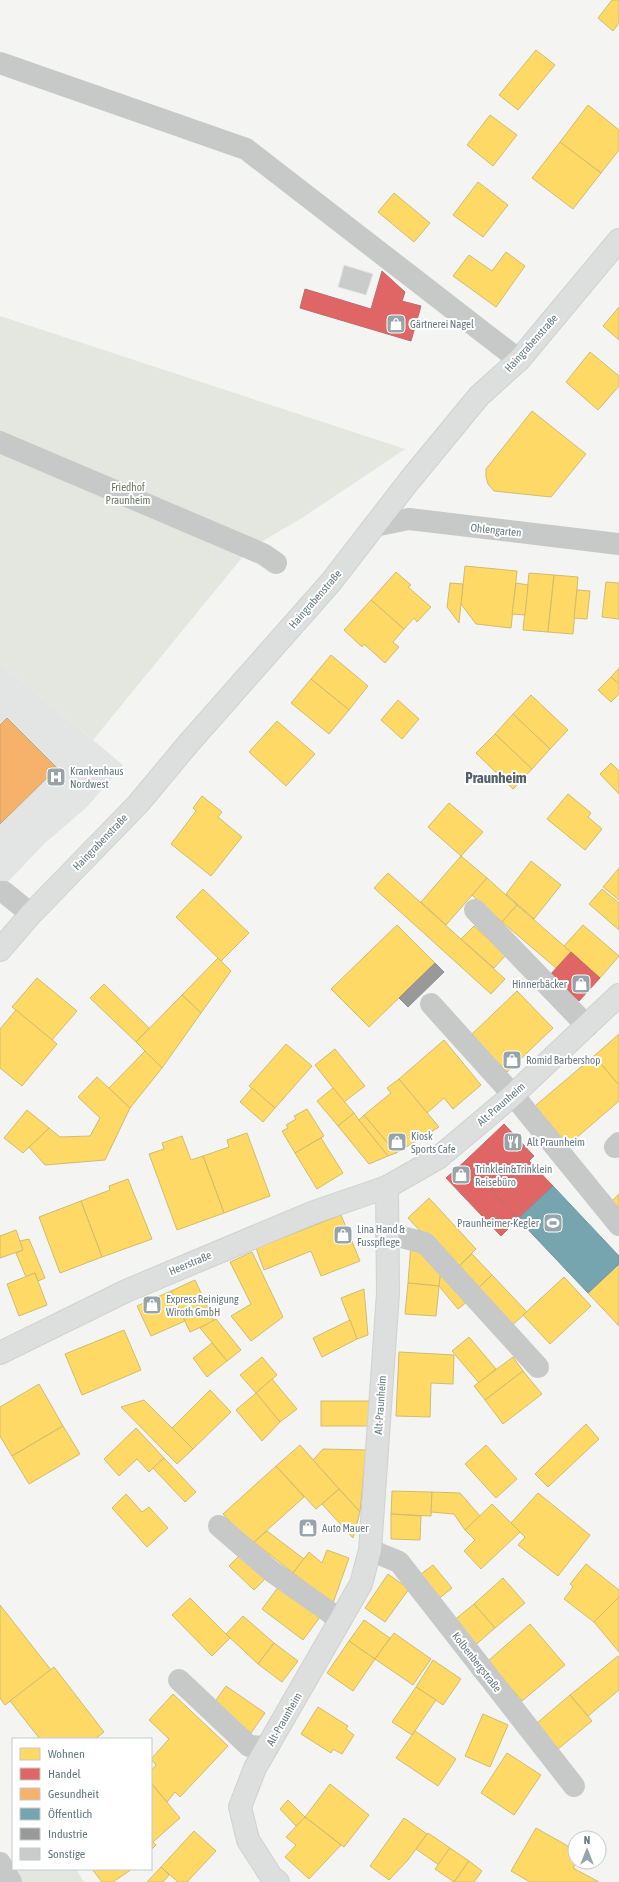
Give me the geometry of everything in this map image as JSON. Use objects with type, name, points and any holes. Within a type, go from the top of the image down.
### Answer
[{"type":"main road","name":"Haingrabenstraße","points":[[0,950],[31,914],[138,804],[192,739],[331,582],[409,481],[479,396],[519,360],[619,240]]},
{"type":"main road","name":"Alt-Praunheim","points":[[278,1882],[272,1876],[248,1840],[240,1807],[255,1768],[361,1584],[370,1550],[388,1293],[386,1233],[387,1187],[438,1158],[513,1095],[619,995]]},
{"type":"main road","name":"Heerstraße","points":[[0,1353],[126,1291],[314,1212],[387,1187]]},
{"type":"street","points":[[0,63],[246,149],[519,360]]},
{"type":"street","points":[[0,442],[263,554],[276,563]]},
{"type":"street","name":"Ohlengarten","points":[[374,526],[409,519],[619,544]]},
{"type":"street","points":[[0,892],[4,892],[31,914]]},
{"type":"street","points":[[475,910],[587,1026]]},
{"type":"street","points":[[431,1004],[513,1095],[619,1225]]},
{"type":"street","points":[[386,1233],[425,1243],[538,1367]]},
{"type":"street","points":[[219,1526],[272,1571],[328,1611],[340,1622]]},
{"type":"street","name":"Kolbenbergstraße","points":[[370,1550],[398,1562],[574,1786]]},
{"type":"street","points":[[179,1680],[249,1746],[268,1746]]},
{"type":"street","points":[[0,1862],[11,1882]]},
{"type":"shaded area","name":"Krankenhaus Nordwest","points":[[0,663],[123,765],[87,807],[45,843],[0,890]]},
{"type":"green space","name":"Friedhof Praunheim","points":[[0,316],[405,449],[302,518],[249,549],[93,740],[0,663]]},
{"type":"green space","points":[[19,1870],[77,1870],[84,1882],[19,1882],[13,1874]]},
{"type":"building: Wohnen","points":[[612,0],[619,0],[619,23],[613,31],[598,18]]},
{"type":"building: Wohnen","points":[[536,50],[555,65],[518,110],[499,95]]},
{"type":"building: Wohnen","points":[[588,105],[619,130],[619,150],[601,173],[560,142]]},
{"type":"building: Wohnen","points":[[490,115],[517,135],[493,166],[467,145]]},
{"type":"building: Wohnen","points":[[560,142],[601,173],[573,209],[532,178]]},
{"type":"building: Wohnen","points":[[478,182],[508,205],[483,237],[453,215]]},
{"type":"building: Wohnen","points":[[394,193],[430,223],[414,242],[378,212]]},
{"type":"building: Wohnen","points":[[506,252],[525,266],[496,307],[453,276],[469,255],[492,271]]},
{"type":"building: Wohnen","points":[[619,307],[619,340],[603,326]]},
{"type":"building: Wohnen","points":[[590,352],[619,376],[619,386],[598,410],[566,382]]},
{"type":"building: Wohnen","points":[[532,411],[586,454],[551,497],[494,491],[488,484],[486,469]]},
{"type":"building: Wohnen","points":[[465,566],[517,571],[511,628],[476,624],[461,604]]},
{"type":"building: Wohnen","points":[[396,572],[411,585],[408,587],[431,607],[417,622],[414,618],[404,629],[371,600]]},
{"type":"building: Wohnen","points":[[529,573],[554,575],[548,632],[523,630]]},
{"type":"building: Wohnen","points":[[554,575],[578,577],[573,634],[548,632]]},
{"type":"building: Wohnen","points":[[606,582],[619,583],[619,619],[602,617]]},
{"type":"building: Wohnen","points":[[450,583],[463,584],[459,623],[447,607]]},
{"type":"building: Wohnen","points":[[516,583],[528,585],[525,615],[512,614]]},
{"type":"building: Wohnen","points":[[577,590],[590,591],[587,619],[574,618]]},
{"type":"building: Wohnen","points":[[371,600],[404,629],[393,642],[399,647],[385,663],[364,644],[362,647],[344,630]]},
{"type":"building: Wohnen","points":[[331,655],[368,686],[349,710],[311,679]]},
{"type":"building: Wohnen","points":[[619,668],[619,684],[611,677]]},
{"type":"building: Wohnen","points":[[611,677],[619,684],[619,694],[611,702],[598,690]]},
{"type":"building: Wohnen","points":[[311,679],[349,710],[329,734],[291,703]]},
{"type":"building: Wohnen","points":[[531,695],[568,730],[550,749],[513,714]]},
{"type":"building: Wohnen","points":[[398,700],[419,719],[402,739],[381,720]]},
{"type":"building: Wohnen","points":[[513,714],[550,749],[532,769],[495,734]]},
{"type":"building: Wohnen","points":[[277,721],[315,754],[286,786],[249,752]]},
{"type":"building: Wohnen","points":[[495,734],[532,769],[513,789],[476,753]]},
{"type":"building: Wohnen","points":[[611,763],[619,771],[619,794],[600,774]]},
{"type":"building: Wohnen","points":[[568,794],[591,813],[588,817],[602,829],[585,850],[547,819]]},
{"type":"building: Wohnen","points":[[202,796],[222,812],[218,817],[242,837],[211,876],[171,844],[196,811],[193,808]]},
{"type":"building: Wohnen","points":[[449,803],[483,832],[461,856],[428,827]]},
{"type":"building: Wohnen","points":[[461,856],[487,878],[446,925],[421,902]]},
{"type":"building: Wohnen","points":[[531,861],[561,885],[534,919],[506,894]]},
{"type":"building: Wohnen","points":[[619,868],[619,900],[603,887]]},
{"type":"building: Wohnen","points":[[388,873],[505,979],[491,994],[374,888]]},
{"type":"building: Wohnen","points":[[487,878],[517,905],[502,922],[472,895]]},
{"type":"building: Wohnen","points":[[203,889],[249,933],[221,961],[176,917]]},
{"type":"building: Wohnen","points":[[602,889],[619,903],[619,930],[589,904]]},
{"type":"building: Wohnen","points":[[517,905],[571,952],[556,968],[502,922]]},
{"type":"building: Wohnen","points":[[397,925],[435,963],[369,1027],[331,989]]},
{"type":"building: Wohnen","points":[[583,925],[619,956],[600,978],[564,946]]},
{"type":"building: Wohnen","points":[[474,926],[506,955],[494,968],[461,939]]},
{"type":"building: Wohnen","points":[[218,958],[231,971],[201,1013],[182,995]]},
{"type":"building: Wohnen","points":[[37,978],[77,1011],[52,1040],[12,1007]]},
{"type":"building: Wohnen","points":[[104,984],[149,1028],[136,1042],[90,998]]},
{"type":"building: Wohnen","points":[[517,991],[553,1028],[507,1072],[471,1035]]},
{"type":"building: Wohnen","points":[[182,995],[201,1013],[162,1068],[136,1042]]},
{"type":"building: Wohnen","points":[[16,1010],[57,1044],[22,1086],[0,1068],[0,1029]]},
{"type":"building: Wohnen","points":[[619,1034],[619,1085],[594,1056]]},
{"type":"building: Wohnen","points":[[444,1040],[481,1085],[453,1109],[444,1098],[427,1113],[399,1079]]},
{"type":"building: Wohnen","points":[[286,1044],[312,1066],[275,1108],[249,1086]]},
{"type":"building: Wohnen","points":[[335,1049],[365,1086],[344,1102],[315,1065]]},
{"type":"building: Wohnen","points":[[145,1051],[162,1068],[130,1108],[109,1088]]},
{"type":"building: Wohnen","points":[[594,1056],[619,1085],[619,1101],[568,1145],[535,1106]]},
{"type":"building: Wohnen","points":[[97,1077],[130,1108],[105,1160],[45,1165],[29,1147],[49,1128],[60,1137],[90,1136],[100,1118],[78,1097]]},
{"type":"building: Wohnen","points":[[399,1079],[439,1127],[396,1153],[364,1115],[391,1093],[387,1088]]},
{"type":"building: Wohnen","points":[[252,1088],[275,1108],[263,1122],[240,1102]]},
{"type":"building: Wohnen","points":[[333,1088],[354,1113],[338,1126],[317,1101]]},
{"type":"building: Wohnen","points":[[307,1109],[324,1136],[295,1153],[282,1131],[288,1128],[286,1125],[296,1119],[294,1116]]},
{"type":"building: Wohnen","points":[[27,1110],[49,1128],[23,1153],[4,1138]]},
{"type":"building: Wohnen","points":[[354,1113],[388,1156],[369,1164],[338,1126]]},
{"type":"building: Wohnen","points":[[364,1115],[396,1153],[388,1156],[359,1120]]},
{"type":"building: Wohnen","points":[[247,1133],[270,1196],[224,1213],[203,1156],[229,1147],[227,1140]]},
{"type":"building: Wohnen","points":[[182,1136],[191,1160],[203,1156],[224,1213],[177,1230],[149,1154],[164,1149],[162,1143]]},
{"type":"building: Wohnen","points":[[321,1138],[343,1173],[317,1189],[295,1153]]},
{"type":"building: Wohnen","points":[[128,1179],[152,1239],[102,1257],[81,1201],[110,1190],[109,1186]]},
{"type":"building: Wohnen","points":[[619,1194],[619,1209],[612,1201]]},
{"type":"building: Wohnen","points":[[429,1198],[476,1249],[456,1269],[408,1218]]},
{"type":"building: Wohnen","points":[[81,1201],[102,1257],[60,1273],[39,1217]]},
{"type":"building: Wohnen","points":[[341,1215],[360,1261],[321,1276],[311,1251],[264,1270],[256,1248]]},
{"type":"building: Wohnen","points":[[16,1230],[23,1250],[0,1258],[0,1236]]},
{"type":"building: Wohnen","points":[[29,1239],[45,1278],[38,1281],[35,1273],[26,1277],[16,1253],[23,1250],[20,1241]]},
{"type":"building: Wohnen","points":[[411,1244],[441,1270],[439,1286],[408,1283]]},
{"type":"building: Wohnen","points":[[252,1252],[283,1317],[251,1341],[231,1316],[251,1304],[230,1262]]},
{"type":"building: Wohnen","points":[[472,1254],[492,1275],[476,1290],[456,1269]]},
{"type":"building: Wohnen","points":[[618,1265],[619,1267],[619,1326],[588,1293]]},
{"type":"building: Wohnen","points":[[441,1270],[468,1301],[458,1309],[439,1286]]},
{"type":"building: Wohnen","points":[[35,1273],[47,1305],[19,1316],[7,1284]]},
{"type":"building: Wohnen","points":[[492,1275],[527,1312],[510,1327],[476,1290]]},
{"type":"building: Wohnen","points":[[564,1277],[591,1306],[550,1344],[523,1315]]},
{"type":"building: Wohnen","points":[[195,1280],[214,1321],[190,1332],[171,1291]]},
{"type":"building: Wohnen","points":[[408,1283],[439,1286],[436,1316],[405,1314]]},
{"type":"building: Wohnen","points":[[364,1289],[368,1335],[357,1339],[341,1298]]},
{"type":"building: Wohnen","points":[[171,1291],[185,1321],[151,1336],[137,1306]]},
{"type":"building: Wohnen","points":[[216,1319],[241,1350],[227,1361],[200,1328]]},
{"type":"building: Wohnen","points":[[350,1320],[357,1339],[322,1357],[313,1338]]},
{"type":"building: Wohnen","points":[[124,1330],[141,1370],[82,1395],[65,1354]]},
{"type":"building: Wohnen","points":[[469,1337],[496,1369],[479,1383],[452,1351]]},
{"type":"building: Wohnen","points":[[212,1343],[227,1361],[207,1377],[193,1358]]},
{"type":"building: Wohnen","points":[[399,1352],[454,1355],[453,1384],[431,1383],[430,1417],[396,1416]]},
{"type":"building: Wohnen","points":[[262,1357],[277,1375],[256,1393],[240,1375]]},
{"type":"building: Wohnen","points":[[513,1357],[523,1371],[485,1400],[474,1386]]},
{"type":"building: Wohnen","points":[[523,1371],[542,1394],[503,1424],[485,1400]]},
{"type":"building: Wohnen","points":[[272,1379],[297,1409],[280,1422],[256,1393]]},
{"type":"building: Wohnen","points":[[39,1384],[63,1426],[12,1456],[0,1436],[0,1407]]},
{"type":"building: Wohnen","points":[[210,1390],[231,1412],[193,1449],[172,1428]]},
{"type":"building: Wohnen","points":[[256,1393],[280,1422],[262,1441],[236,1410]]},
{"type":"building: Wohnen","points":[[144,1400],[193,1449],[177,1464],[121,1407]]},
{"type":"building: Wohnen","points":[[321,1401],[369,1401],[369,1426],[321,1426]]},
{"type":"building: Wohnen","points":[[586,1424],[599,1439],[548,1487],[535,1474]]},
{"type":"building: Wohnen","points":[[63,1426],[80,1454],[29,1484],[12,1456]]},
{"type":"building: Wohnen","points":[[136,1428],[164,1458],[149,1472],[137,1459],[119,1476],[104,1459]]},
{"type":"building: Wohnen","points":[[300,1445],[339,1489],[316,1509],[276,1466]]},
{"type":"building: Wohnen","points":[[486,1445],[517,1479],[496,1498],[465,1464]]},
{"type":"building: Wohnen","points":[[323,1449],[366,1450],[360,1512],[313,1460]]},
{"type":"building: Wohnen","points":[[164,1458],[196,1492],[185,1502],[153,1468]]},
{"type":"building: Wohnen","points":[[276,1466],[304,1497],[254,1542],[239,1531],[223,1514]]},
{"type":"building: Wohnen","points":[[339,1489],[360,1512],[353,1538],[322,1504]]},
{"type":"building: Wohnen","points":[[392,1491],[432,1492],[431,1516],[391,1514]]},
{"type":"building: Wohnen","points":[[432,1492],[460,1493],[480,1516],[465,1530],[454,1514],[431,1512]]},
{"type":"building: Wohnen","points":[[538,1493],[590,1535],[558,1576],[518,1545],[525,1537],[511,1523]]},
{"type":"building: Wohnen","points":[[126,1494],[142,1512],[149,1507],[168,1528],[147,1547],[112,1508]]},
{"type":"building: Wohnen","points":[[492,1504],[520,1532],[481,1569],[464,1551],[475,1540],[465,1530]]},
{"type":"building: Wohnen","points":[[391,1514],[421,1516],[420,1540],[391,1539]]},
{"type":"building: Wohnen","points":[[267,1531],[304,1559],[293,1573],[254,1542]]},
{"type":"building: Wohnen","points":[[327,1550],[349,1558],[333,1603],[293,1573],[309,1552],[322,1563]]},
{"type":"building: Wohnen","points":[[240,1555],[265,1579],[254,1590],[229,1566]]},
{"type":"building: Wohnen","points":[[586,1564],[619,1590],[619,1597],[594,1622],[564,1599],[573,1587],[570,1584]]},
{"type":"building: Wohnen","points":[[433,1565],[452,1588],[436,1601],[417,1577]]},
{"type":"building: Wohnen","points":[[388,1574],[409,1589],[385,1622],[365,1608]]},
{"type":"building: Wohnen","points":[[503,1578],[525,1603],[495,1628],[474,1604]]},
{"type":"building: Wohnen","points":[[279,1586],[320,1617],[303,1640],[262,1609]]},
{"type":"building: Wohnen","points":[[619,1597],[619,1652],[594,1622]]},
{"type":"building: Wohnen","points":[[190,1598],[230,1638],[212,1656],[172,1615]]},
{"type":"building: Wohnen","points":[[474,1604],[495,1628],[473,1647],[452,1622]]},
{"type":"building: Wohnen","points":[[0,1605],[51,1670],[5,1705],[0,1698]]},
{"type":"building: Wohnen","points":[[243,1616],[274,1643],[258,1664],[226,1634]]},
{"type":"building: Wohnen","points":[[364,1620],[390,1638],[375,1659],[349,1641]]},
{"type":"building: Wohnen","points":[[530,1624],[565,1665],[522,1701],[488,1661]]},
{"type":"building: Wohnen","points":[[394,1633],[431,1659],[413,1685],[375,1659]]},
{"type":"building: Wohnen","points":[[349,1641],[375,1659],[353,1691],[327,1673]]},
{"type":"building: Wohnen","points":[[274,1643],[298,1661],[282,1682],[258,1664]]},
{"type":"building: Wohnen","points":[[618,1656],[619,1690],[588,1716],[570,1695]]},
{"type":"building: Wohnen","points":[[433,1660],[461,1679],[443,1705],[416,1687]]},
{"type":"building: Wohnen","points":[[54,1667],[104,1732],[96,1738],[39,1738],[10,1701]]},
{"type":"building: Wohnen","points":[[226,1686],[265,1713],[251,1733],[212,1706]]},
{"type":"building: Wohnen","points":[[416,1687],[436,1700],[412,1735],[392,1722]]},
{"type":"building: Wohnen","points":[[173,1694],[228,1746],[180,1797],[175,1792],[167,1802],[152,1784],[152,1770],[156,1765],[152,1758],[169,1739],[149,1720]]},
{"type":"building: Wohnen","points":[[570,1695],[592,1721],[558,1749],[537,1723]]},
{"type":"building: Wohnen","points":[[318,1707],[348,1726],[346,1729],[354,1735],[342,1754],[333,1749],[331,1753],[301,1734]]},
{"type":"building: Wohnen","points":[[483,1714],[508,1725],[490,1767],[465,1756]]},
{"type":"building: Wohnen","points":[[415,1731],[456,1759],[438,1786],[396,1758]]},
{"type":"building: Wohnen","points":[[507,1753],[541,1775],[514,1815],[481,1793]]},
{"type":"building: Wohnen","points":[[152,1784],[180,1818],[153,1842],[156,1845],[152,1849]]},
{"type":"building: Wohnen","points":[[330,1784],[369,1815],[344,1847],[305,1817]]},
{"type":"building: Wohnen","points":[[288,1800],[305,1817],[296,1826],[280,1809]]},
{"type":"building: Wohnen","points":[[305,1817],[341,1845],[309,1879],[285,1857],[296,1845],[286,1837]]},
{"type":"building: Wohnen","points":[[404,1818],[427,1834],[408,1860],[389,1880],[370,1866]]},
{"type":"building: Wohnen","points":[[536,1828],[567,1845],[567,1870],[577,1870],[599,1882],[530,1882],[511,1871]]},
{"type":"building: Wohnen","points":[[194,1831],[216,1851],[187,1882],[178,1882],[161,1867]]},
{"type":"building: Wohnen","points":[[428,1833],[450,1848],[439,1865],[416,1849]]},
{"type":"building: Wohnen","points":[[450,1848],[469,1861],[454,1882],[435,1869]]},
{"type":"building: Wohnen","points":[[469,1861],[482,1871],[474,1882],[454,1882]]},
{"type":"building: Wohnen","points":[[161,1867],[169,1875],[163,1882],[147,1882]]},
{"type":"building: Wohnen","points":[[93,1870],[131,1870],[113,1882],[102,1882]]},
{"type":"building: Handel","points":[[382,271],[405,292],[402,301],[421,306],[411,341],[300,308],[305,289],[371,309]]},
{"type":"building: Handel","points":[[571,952],[600,978],[579,1001],[549,976]]},
{"type":"building: Handel","points":[[504,1124],[534,1156],[529,1161],[553,1186],[518,1219],[464,1162]]},
{"type":"building: Handel","points":[[464,1162],[518,1219],[501,1236],[446,1178]]},
{"type":"building: Gesundheit","points":[[7,718],[57,768],[0,824],[0,725]]},
{"type":"building: Öffentlich","points":[[553,1186],[619,1256],[619,1264],[588,1293],[518,1219]]},
{"type":"building: Industrie","points":[[435,963],[444,972],[408,1007],[399,998]]},
{"type":"building: Sonstige","points":[[344,265],[373,274],[366,295],[338,287]]},
{"type":"place","name":"Gärtnerei Nagel","points":[[396,324]]},
{"type":"place","name":"Krankenhaus Nordwest","points":[[56,777]]},
{"type":"place","name":"Hinnerbäcker","points":[[581,984]]},
{"type":"place","name":"Romid Barbershop","points":[[512,1060]]},
{"type":"place","name":"Kiosk Sports Cafe","points":[[397,1142]]},
{"type":"place","name":"Alt Praunheim","points":[[513,1142]]},
{"type":"place","name":"Trinklein&Trinklein Reisebüro","points":[[461,1175]]},
{"type":"place","name":"Praunheimer-Kegler","points":[[553,1223]]},
{"type":"place","name":"Lina Hand & Fusspflege","points":[[343,1235]]},
{"type":"place","name":"Express Reinigung Wiroth GmbH","points":[[152,1305]]},
{"type":"place","name":"Auto Mauer","points":[[308,1528]]},
{"type":"district","name":"Praunheim","points":[[496,777]]}]
